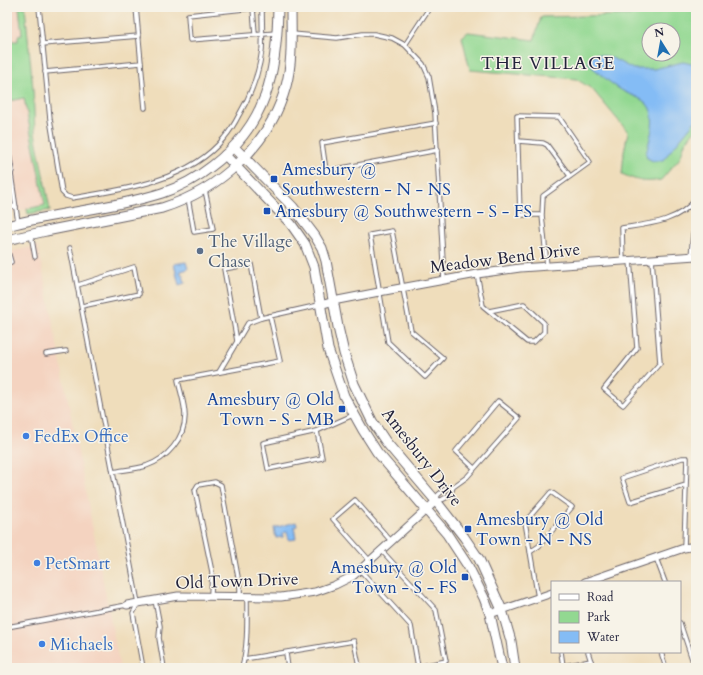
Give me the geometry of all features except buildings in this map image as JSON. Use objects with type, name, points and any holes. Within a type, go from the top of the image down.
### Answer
[{"type":"street","points":[[7,226],[162,193],[182,185],[202,174],[225,156],[234,147],[253,122],[262,105],[272,70],[277,33],[278,7]]},
{"type":"street","points":[[7,240],[162,208],[205,190],[236,166],[263,134],[277,111],[282,98],[290,68],[291,7]]},
{"type":"street","points":[[277,33],[291,34]]},
{"type":"street","name":"Amesbury Drive","points":[[234,147],[293,207],[315,236],[322,248],[326,262],[332,302],[344,353],[354,384],[372,421],[386,442],[436,501],[479,559],[502,610],[511,641],[515,668]]},
{"type":"street","name":"Amesbury Drive","points":[[225,156],[291,224],[305,244],[314,267],[328,349],[344,396],[377,452],[447,534],[468,566],[484,598],[490,614],[502,668]]},
{"type":"street","name":"Meadow Bend Drive","points":[[320,305],[403,287],[477,274],[548,266],[694,257]]},
{"type":"street","points":[[354,414],[366,409]]},
{"type":"street","name":"Old Town Drive","points":[[127,605],[154,599],[178,596],[281,597],[315,592],[335,585],[353,576],[436,501]]},
{"type":"street","points":[[588,581],[684,548],[696,546]]},
{"type":"street","points":[[490,614],[551,593]]},
{"type":"lane","points":[[39,7],[50,119],[62,192],[66,196],[72,198],[131,187],[165,178],[186,169],[206,156],[228,134],[252,92],[262,49],[262,7]]},
{"type":"lane","points":[[136,7],[145,108]]},
{"type":"lane","points":[[405,45],[430,7]]},
{"type":"lane","points":[[255,34],[253,8],[188,15],[190,40],[255,34],[262,33],[277,33]]},
{"type":"lane","points":[[291,34],[337,38],[374,34],[392,38],[405,45],[423,64],[429,77],[436,123],[444,280]]},
{"type":"lane","points":[[42,44],[139,36]]},
{"type":"lane","points":[[45,72],[141,63]]},
{"type":"lane","points":[[542,215],[520,215],[517,116],[559,117],[590,162],[543,196],[542,215],[548,266]]},
{"type":"lane","points":[[436,123],[322,143],[326,171],[438,150]]},
{"type":"lane","points":[[518,141],[543,142],[547,145],[570,176]]},
{"type":"lane","points":[[7,142],[19,223]]},
{"type":"lane","points":[[7,159],[11,174]]},
{"type":"lane","points":[[188,198],[194,232],[213,229],[205,190]]},
{"type":"lane","points":[[652,259],[660,363],[623,404],[604,389],[637,348],[622,228],[669,219],[681,213],[696,199]]},
{"type":"lane","points":[[7,205],[16,207]]},
{"type":"lane","points":[[694,257],[693,234],[696,230]]},
{"type":"lane","points":[[392,231],[411,331],[443,358],[425,377],[388,342],[379,292],[370,235],[392,231]]},
{"type":"lane","points":[[31,234],[35,257]]},
{"type":"lane","points":[[7,248],[11,262]]},
{"type":"lane","points":[[70,248],[138,603],[132,613],[143,668]]},
{"type":"lane","points":[[237,341],[224,269],[251,264],[261,318]]},
{"type":"lane","points":[[78,285],[134,267],[139,294],[82,306]]},
{"type":"lane","points":[[477,274],[483,306],[527,342],[534,342],[544,332],[544,323],[524,304],[490,311]]},
{"type":"lane","points":[[219,372],[248,323],[261,318],[320,305]]},
{"type":"lane","points":[[112,472],[146,465],[157,461],[167,454],[176,444],[183,431],[185,415],[178,380],[280,361],[270,316]]},
{"type":"lane","points":[[46,354],[66,351]]},
{"type":"lane","points":[[453,487],[451,493],[442,500],[436,501],[438,495],[446,488],[453,487],[467,476],[519,418],[498,402],[456,451],[474,468]]},
{"type":"lane","points":[[317,431],[322,458],[268,469],[263,443],[317,431],[354,414]]},
{"type":"lane","points":[[684,548],[687,458],[682,458],[622,478],[630,502],[686,486]]},
{"type":"lane","points":[[211,596],[212,572],[195,490],[198,486],[215,482],[221,485],[247,623],[242,668]]},
{"type":"lane","points":[[530,552],[539,546],[572,507],[551,492],[525,522],[530,552],[538,598]]},
{"type":"lane","points":[[370,562],[333,519],[355,500],[392,541]]},
{"type":"lane","points":[[360,570],[411,626],[418,667],[446,662],[436,610],[382,550]]},
{"type":"lane","points":[[656,558],[665,581]]},
{"type":"lane","points":[[154,599],[160,626],[159,638],[164,668]]},
{"type":"lane","points":[[7,627],[127,605]]},
{"type":"lane","points":[[681,626],[695,668]]},
{"type":"lane","points":[[244,660],[354,641],[359,666],[349,668]]},
{"type":"lane","points":[[286,653],[288,668]]},
{"type":"lane","points":[[561,653],[563,666],[591,661]]},
{"type":"lane","points":[[588,653],[593,668]]},
{"type":"lane","points":[[661,653],[666,668]]},
{"type":"shaded area","points":[[7,7],[19,7],[22,35],[18,41],[7,41]]},
{"type":"shaded area","points":[[7,41],[9,100],[24,98],[45,205],[7,213]]},
{"type":"shaded area","points":[[38,246],[120,668],[7,668],[7,252]]},
{"type":"green space","points":[[19,7],[25,7],[33,88],[35,133],[50,210],[28,214],[27,209],[45,205],[24,98],[9,101],[7,41],[18,41],[18,36],[22,35]]},
{"type":"green space","points":[[640,7],[696,7],[696,129],[685,143],[680,158],[661,180],[641,181],[622,174],[628,132],[592,89],[576,79],[470,70],[462,37],[468,32],[534,40],[541,17],[630,15]]},
{"type":"water","points":[[596,54],[612,58],[633,69],[654,69],[683,62],[696,65],[696,120],[663,160],[653,161],[647,158],[646,154],[653,121],[650,108],[644,101],[618,88],[592,67],[588,61],[590,56]]},
{"type":"water","points":[[186,262],[188,269],[181,271],[181,275],[183,275],[185,283],[179,285],[174,264]]},
{"type":"water","points":[[296,522],[297,526],[294,527],[296,539],[289,540],[287,532],[283,533],[283,537],[276,538],[274,528]]},
{"type":"place","name":"Amesbury @ Southwestern - N - NS","points":[[274,179]]},
{"type":"place","name":"Amesbury @ Southwestern - S - FS","points":[[267,211]]},
{"type":"place","name":"The Village Chase","points":[[200,251]]},
{"type":"place","name":"Amesbury @ Old Town - S - MB","points":[[342,409]]},
{"type":"place","name":"FedEx Office","points":[[26,436]]},
{"type":"place","name":"Amesbury @ Old Town - N - NS","points":[[468,529]]},
{"type":"place","name":"PetSmart","points":[[37,563]]},
{"type":"place","name":"Amesbury @ Old Town - S - FS","points":[[465,577]]},
{"type":"place","name":"Michaels","points":[[42,644]]},
{"type":"district","name":"THE VILLAGE","points":[[548,63]]}]
